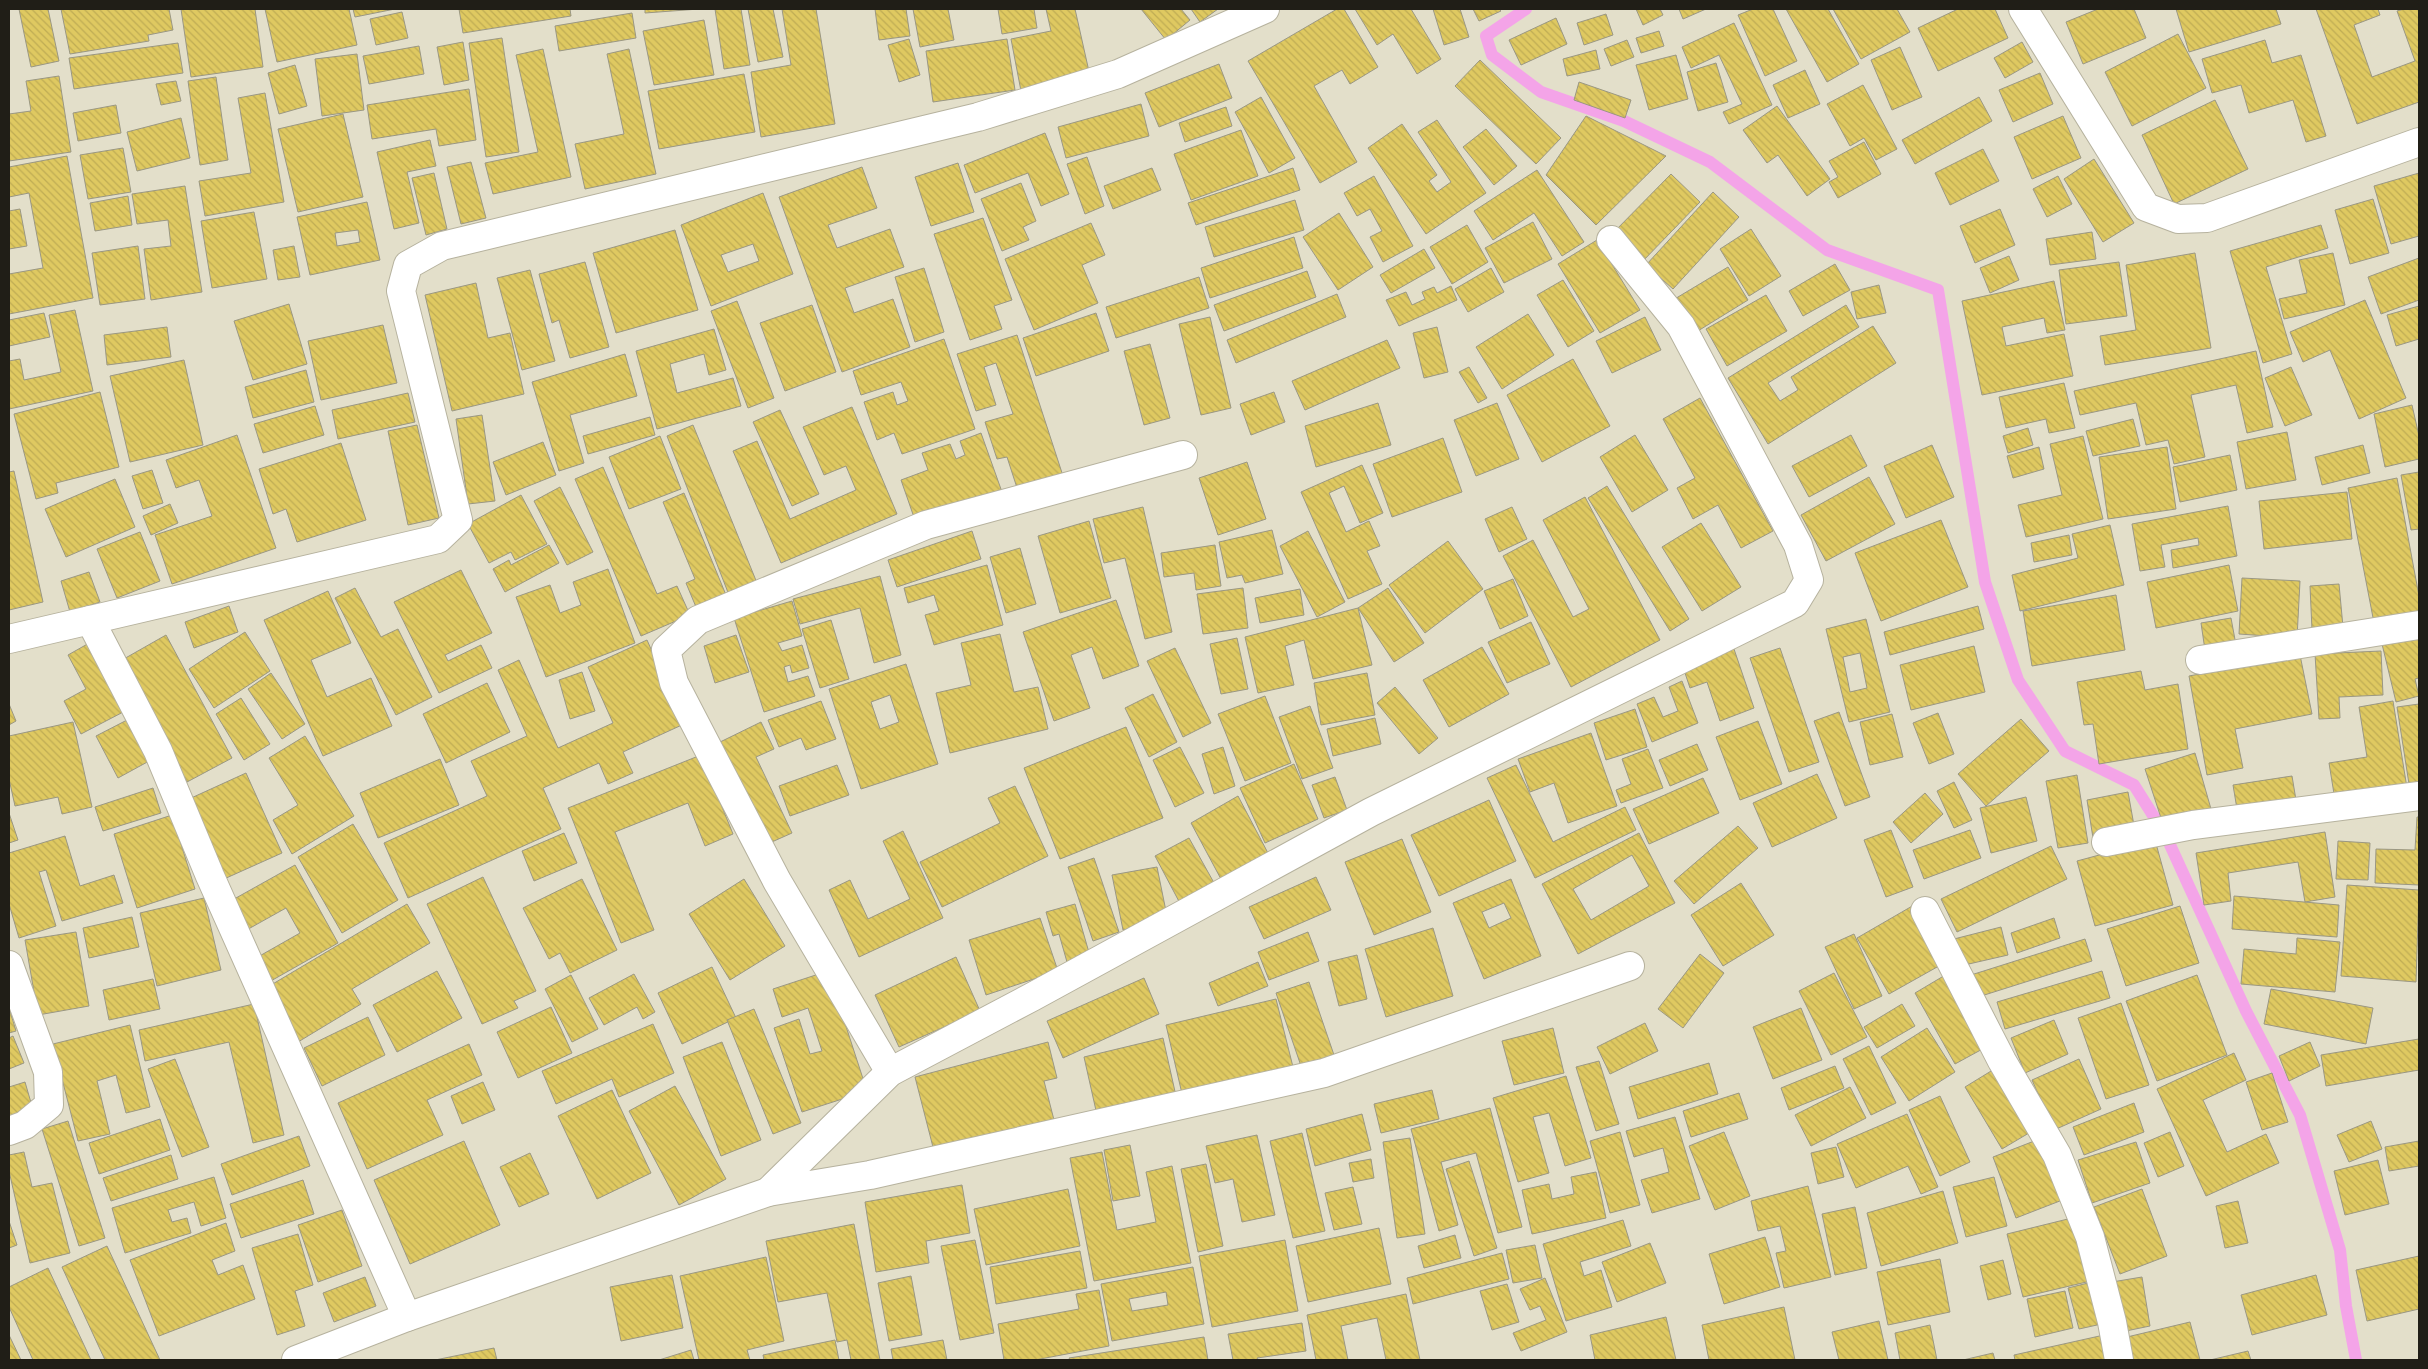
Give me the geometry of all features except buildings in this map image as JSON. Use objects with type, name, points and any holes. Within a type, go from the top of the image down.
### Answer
[{"type":"street","points":[[9,638],[438,539],[458,520],[401,291],[408,264],[442,246],[978,117],[1118,74],[1265,9]]},
{"type":"street","points":[[2023,9],[2146,207],[2178,219],[2207,218],[2419,142]]},
{"type":"street","points":[[768,1192],[890,1072],[1032,998],[1371,812],[1795,603],[1809,580],[1798,545],[1681,326],[1611,240]]},
{"type":"street","points":[[890,1072],[777,881],[674,683],[666,650],[698,620],[926,525],[1183,455]]},
{"type":"street","points":[[90,620],[158,752],[210,876],[407,1316]]},
{"type":"street","points":[[2200,660],[2419,625]]},
{"type":"street","points":[[2106,842],[2193,825],[2419,796]]},
{"type":"street","points":[[1924,911],[2002,1061],[2058,1155],[2090,1237],[2112,1322],[2119,1360]]},
{"type":"street","points":[[9,966],[48,1072],[49,1105],[25,1125],[9,1130]]},
{"type":"street","points":[[296,1360],[407,1316],[768,1192],[870,1176],[1324,1073],[1630,966]]},
{"type":"waterway","points":[[1526,9],[1486,36],[1492,55],[1541,92],[1624,121],[1710,162],[1827,250],[1938,290],[1985,582],[2018,680],[2065,751],[2134,785],[2166,836],[2246,1011],[2300,1115],[2340,1250],[2346,1306],[2356,1360]]}]
